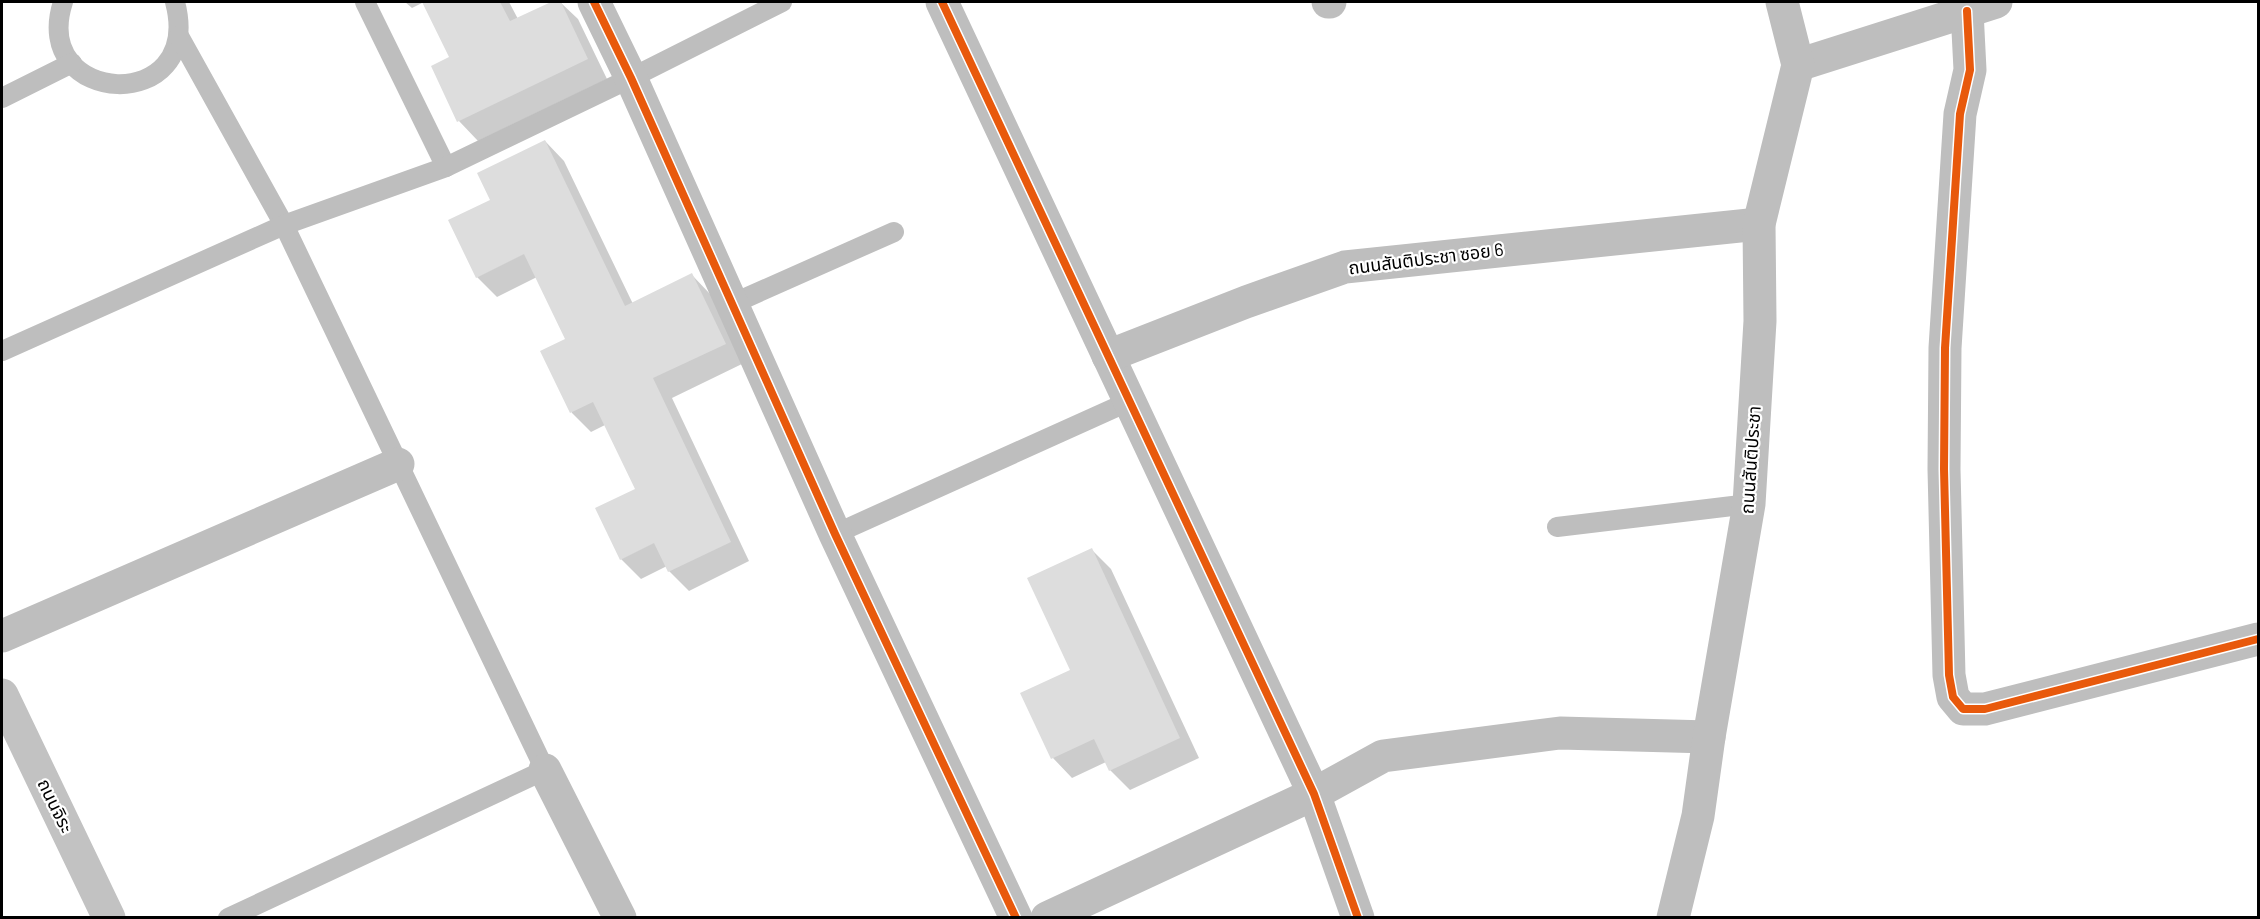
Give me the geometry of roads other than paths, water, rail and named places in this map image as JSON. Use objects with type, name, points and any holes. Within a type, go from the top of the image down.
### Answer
[{"type":"main road","name":"ถนนจิระ","points":[[2,695],[109,918]]},
{"type":"street","points":[[594,2],[631,78],[835,534],[1016,918]]},
{"type":"street","points":[[942,2],[1314,794],[1358,918]]},
{"type":"street","name":"ถนนสันติประชา","points":[[1673,918],[1698,816],[1709,737],[1749,504],[1760,321],[1759,224],[1798,65],[1782,2]]},
{"type":"street","points":[[1798,65],[1982,6],[1960,114],[1945,348],[1944,469],[1949,675],[1953,697],[1962,710],[1984,709],[2259,639]]},
{"type":"street","name":"ถนนสันติประชา ซอย 6","points":[[1108,356],[1246,302],[1345,267],[1759,224]]},
{"type":"street","points":[[2,636],[398,464]]},
{"type":"street","points":[[1047,918],[1314,794],[1383,756],[1560,734],[1709,737]]},
{"type":"street","points":[[545,770],[620,918]]},
{"type":"lane","points":[[63,2],[59,14],[59,31],[63,48],[72,63],[85,75],[117,86],[134,84],[150,77],[163,66],[173,52],[179,36],[179,18],[175,2]]},
{"type":"lane","points":[[365,2],[446,167]]},
{"type":"lane","points":[[2,351],[284,225],[446,167],[782,2]]},
{"type":"lane","points":[[179,36],[284,225],[545,770],[228,918]]},
{"type":"lane","points":[[2,98],[72,63]]},
{"type":"lane","points":[[732,304],[894,232]]},
{"type":"lane","points":[[835,534],[1130,401]]},
{"type":"lane","points":[[1557,527],[1749,504]]}]
